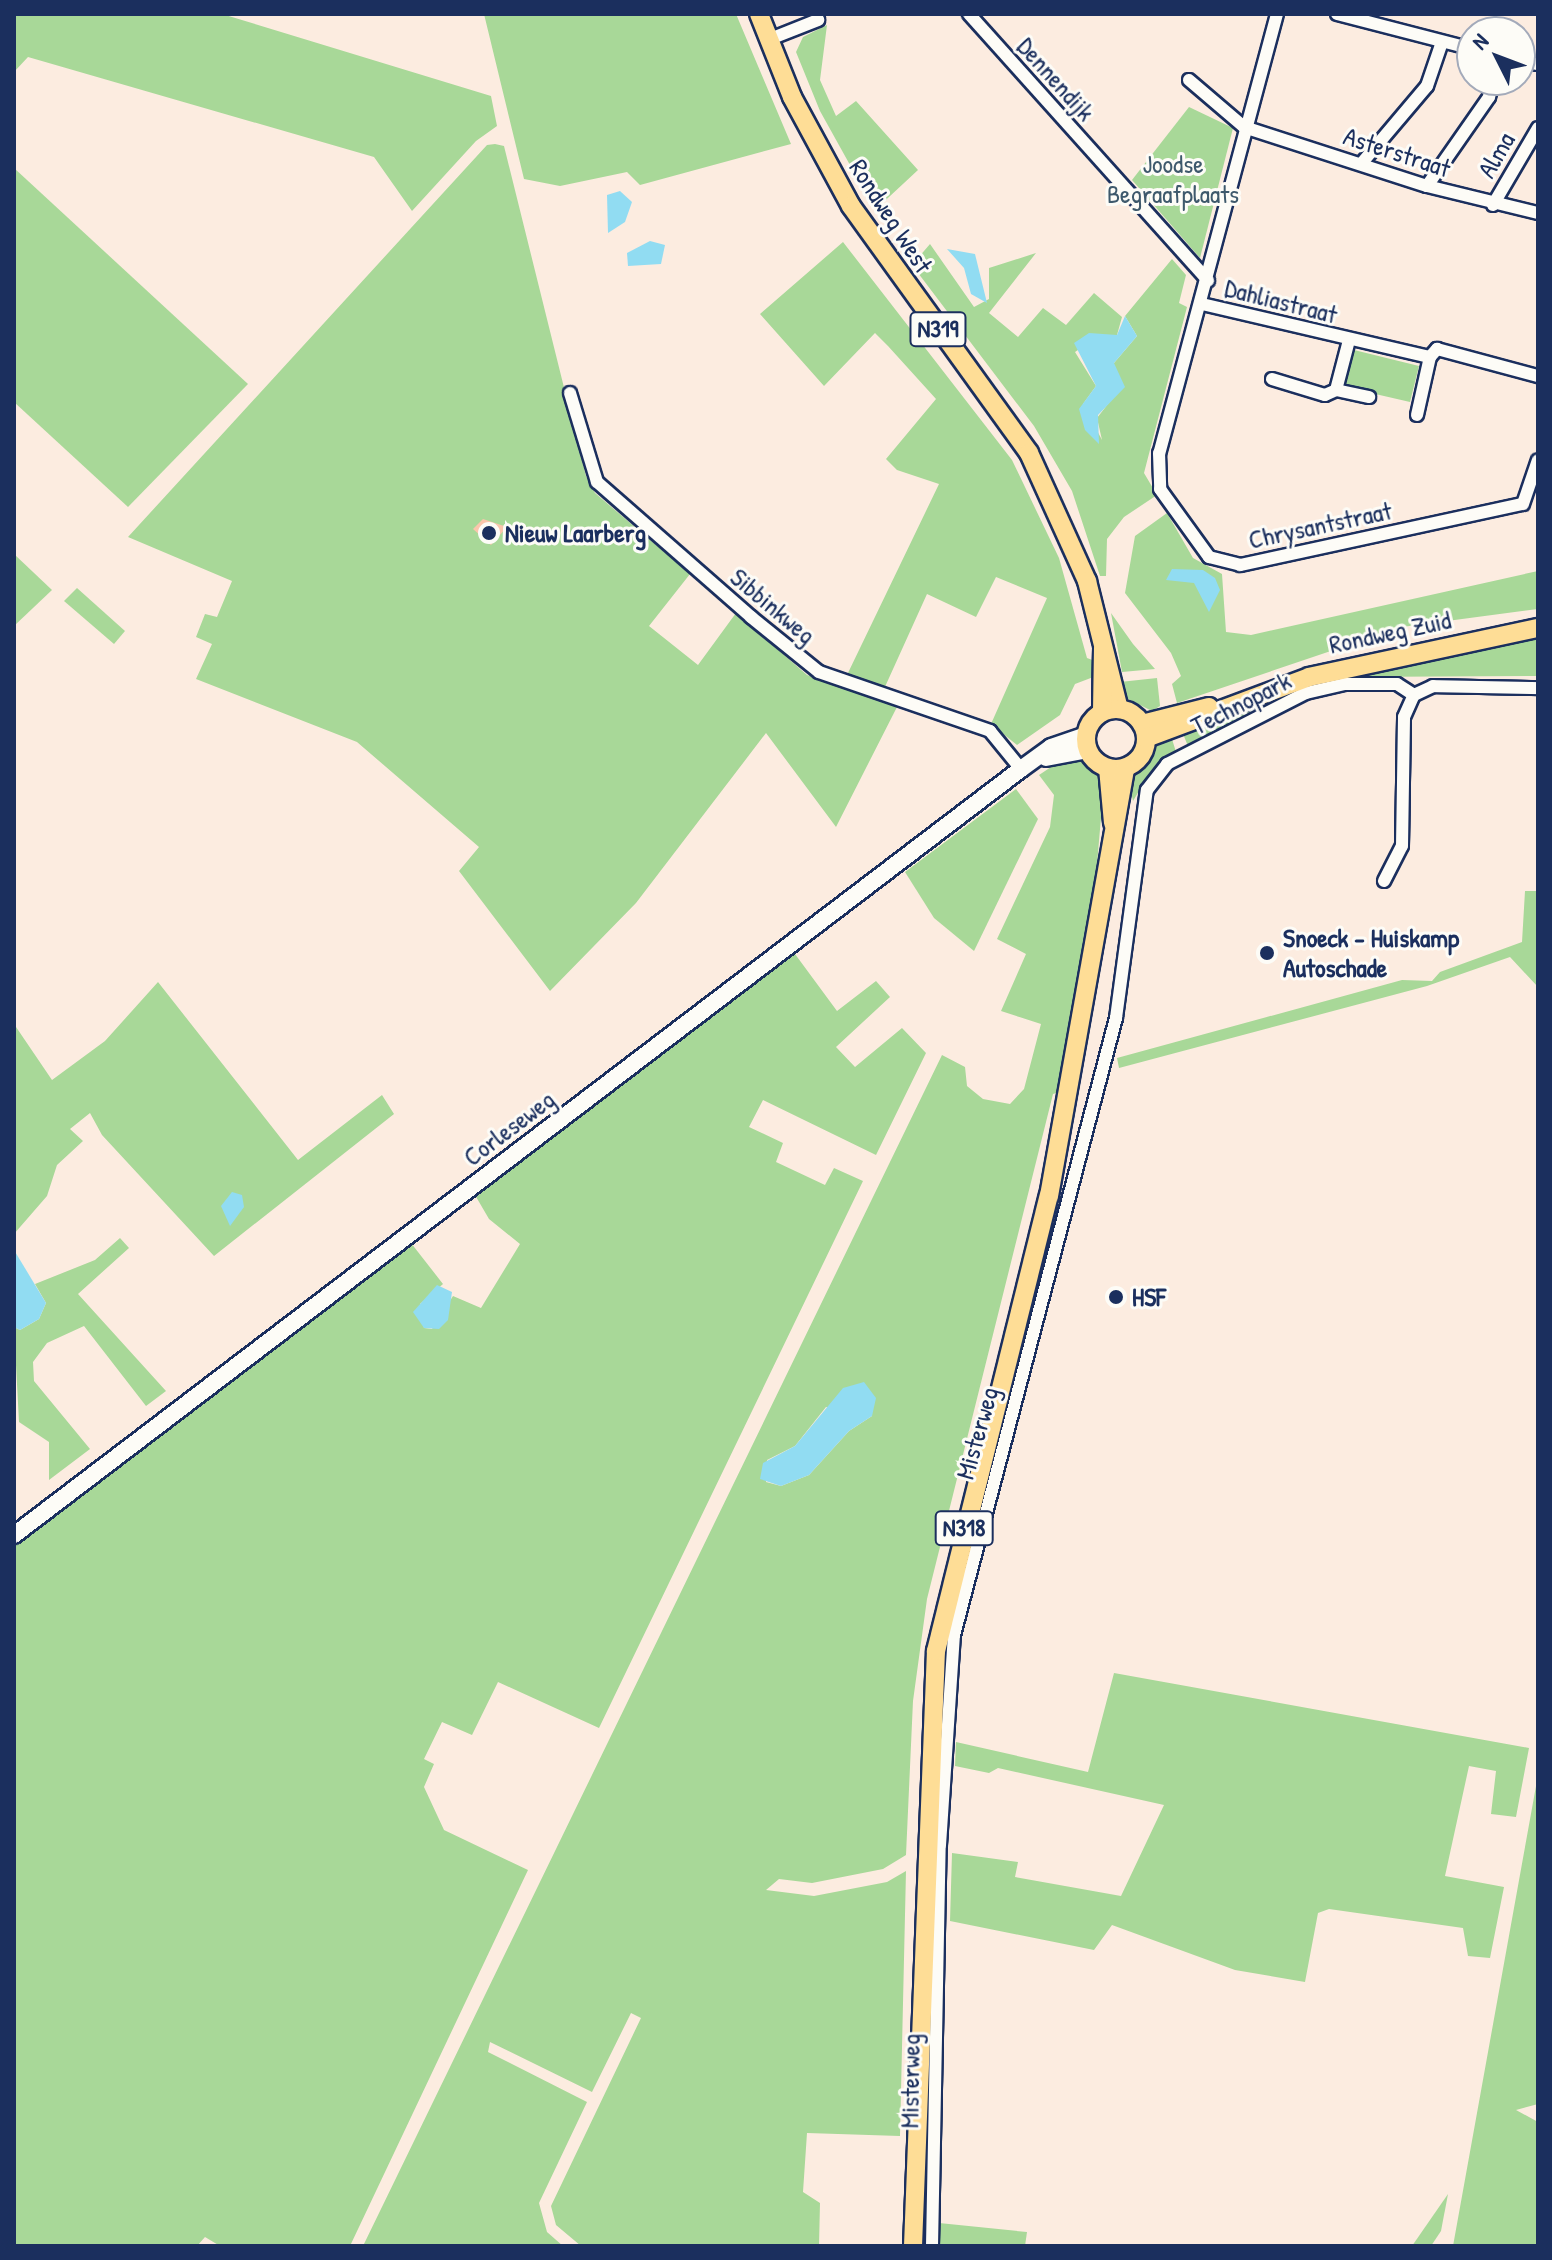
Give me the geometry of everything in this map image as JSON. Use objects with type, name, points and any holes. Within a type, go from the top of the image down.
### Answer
[{"type":"main road","name":"Rondweg West","points":[[759,14],[798,109],[851,206],[1029,453],[1065,525],[1103,648],[1110,710]]},
{"type":"main road","name":"Rondweg Zuid","points":[[1144,731],[1256,697],[1309,677],[1538,628]]},
{"type":"main road","points":[[1110,710],[1144,731],[1141,757],[1116,768],[1087,743],[1110,710]]},
{"type":"main road","name":"Corleseweg","points":[[14,1535],[1027,765],[1087,743]]},
{"type":"main road","name":"Misterweg","points":[[913,2246],[936,1651],[1049,1196],[1113,823],[1116,768]]},
{"type":"street","points":[[770,39],[818,17],[833,14]]},
{"type":"street","name":"Dennendijk","points":[[969,14],[1208,280]]},
{"type":"street","points":[[1202,304],[1244,127],[1277,14]]},
{"type":"street","points":[[1337,14],[1456,45]]},
{"type":"street","points":[[1361,164],[1427,86],[1442,42]]},
{"type":"street","points":[[1189,80],[1244,127]]},
{"type":"street","name":"Alma","points":[[1427,186],[1489,96]]},
{"type":"street","name":"Asterstraat","points":[[1244,127],[1427,186],[1493,205],[1538,213]]},
{"type":"street","name":"Alma","points":[[1493,205],[1538,128]]},
{"type":"street","name":"Dahliastraat","points":[[1202,304],[1430,357],[1437,349],[1538,376]]},
{"type":"street","name":"Chrysantstraat","points":[[1202,304],[1156,473],[1160,489],[1209,557],[1240,565],[1523,504],[1538,505]]},
{"type":"street","name":"Dahliastraat","points":[[1336,390],[1349,340]]},
{"type":"street","points":[[1417,415],[1430,357]]},
{"type":"street","points":[[1272,379],[1325,395],[1336,390],[1369,397]]},
{"type":"street","name":"Sibbinkweg","points":[[570,393],[597,482],[751,617],[819,672],[993,733],[1027,765]]},
{"type":"street","points":[[1523,504],[1538,460]]},
{"type":"street","name":"Technopark","points":[[1147,790],[1167,764],[1306,693],[1345,684],[1397,684],[1414,695],[1433,686],[1538,688]]},
{"type":"street","points":[[1384,881],[1402,846],[1404,717],[1414,695]]},
{"type":"street","name":"Misterweg","points":[[932,2246],[940,1845],[954,1635],[979,1520],[1116,1018],[1147,790]]},
{"type":"green space","points":[[14,14],[222,14],[491,96],[497,126],[476,141],[412,211],[374,157],[28,57],[14,72]]},
{"type":"green space","points":[[484,14],[736,14],[791,144],[640,185],[627,172],[560,186],[524,179]]},
{"type":"green space","points":[[827,25],[820,80],[836,116],[856,101],[918,170],[875,210],[820,111],[796,52],[803,37]]},
{"type":"green space","name":"Joodse Begraafplaats","points":[[1189,107],[1233,128],[1200,258],[1132,180]]},
{"type":"green space","points":[[487,145],[504,146],[586,476],[595,493],[690,574],[649,626],[698,665],[736,613],[807,675],[897,707],[836,827],[766,733],[636,903],[550,991],[459,871],[479,847],[357,742],[196,679],[212,644],[196,637],[205,614],[217,617],[232,581],[128,537]]},
{"type":"green space","points":[[14,168],[248,384],[128,507],[14,402]]},
{"type":"green space","points":[[843,242],[1012,460],[1059,558],[1087,658],[1095,661],[1096,676],[1075,684],[1060,715],[1017,745],[991,724],[1047,598],[996,577],[976,617],[927,594],[884,689],[847,675],[939,484],[897,470],[886,459],[936,399],[875,333],[824,386],[760,314]]},
{"type":"green space","points":[[930,244],[974,307],[989,299],[989,268],[1036,253],[989,313],[1018,337],[1043,308],[1066,325],[1094,293],[1122,317],[1117,335],[1100,335],[1075,352],[1096,386],[1083,404],[1102,440],[1097,418],[1111,400],[1114,363],[1137,336],[1125,316],[1172,259],[1186,275],[1179,303],[1187,307],[1144,473],[1157,495],[1124,517],[1107,539],[1106,576],[1100,576],[1072,491],[1034,426],[912,265]]},
{"type":"green space","points":[[1354,350],[1419,366],[1410,402],[1345,387]]},
{"type":"green space","points":[[1167,513],[1193,558],[1222,574],[1226,632],[1251,635],[1538,571],[1538,609],[1402,627],[1177,703],[1172,684],[1181,676],[1171,653],[1125,593],[1135,536]]},
{"type":"green space","points":[[14,554],[52,590],[14,626]]},
{"type":"green space","points":[[77,588],[125,631],[114,644],[64,601]]},
{"type":"green space","points":[[1111,613],[1133,644],[1155,669],[1122,672]]},
{"type":"green space","points":[[1538,638],[1538,676],[1350,677],[1395,667]]},
{"type":"green space","points":[[1157,678],[1160,706],[1152,711],[1126,698],[1120,682]]},
{"type":"green space","points":[[1282,695],[1238,724],[1188,746],[1183,734]]},
{"type":"green space","points":[[1172,739],[1176,752],[1151,771],[1133,801],[1129,781],[1134,771],[1151,749]]},
{"type":"green space","points":[[1081,757],[1104,783],[1090,945],[1063,1091],[1053,1094],[927,1599],[913,1701],[906,1855],[883,1869],[812,1883],[779,1879],[766,1890],[814,1896],[887,1882],[906,1871],[900,2136],[807,2133],[803,2192],[820,2203],[819,2246],[581,2246],[556,2225],[551,2206],[641,2018],[631,2013],[592,2092],[490,2042],[488,2052],[587,2102],[539,2203],[547,2232],[563,2246],[363,2246],[942,1055],[965,1067],[967,1086],[983,1099],[1010,1104],[1024,1089],[1041,1024],[1001,1011],[1026,954],[997,939],[1050,827],[1054,795],[1039,775],[1060,761]],"holes":[[[826,1407],[872,1416],[849,1431],[809,1475],[781,1486],[766,1482],[767,1460],[795,1446]]]},
{"type":"green space","points":[[1016,789],[1038,819],[974,951],[934,918],[905,872]]},
{"type":"green space","points":[[1525,891],[1538,891],[1538,987],[1510,957],[1427,986],[1119,1068],[1117,1058],[1402,980],[1432,981],[1440,972],[1522,942]]},
{"type":"green space","points":[[795,954],[837,1011],[876,981],[890,997],[836,1047],[855,1067],[902,1028],[926,1053],[876,1155],[763,1100],[749,1127],[783,1143],[776,1162],[825,1185],[834,1168],[863,1181],[599,1728],[498,1682],[472,1735],[442,1722],[424,1759],[434,1764],[424,1787],[444,1830],[528,1870],[350,2246],[220,2246],[205,2237],[197,2246],[14,2246],[14,1545],[411,1243],[443,1284],[420,1304],[424,1328],[432,1329],[453,1296],[481,1308],[520,1244],[489,1219],[475,1195]]},
{"type":"green space","points":[[158,982],[298,1160],[382,1095],[394,1114],[214,1256],[102,1135],[90,1113],[70,1129],[83,1141],[57,1165],[47,1196],[14,1234],[14,1024],[52,1080],[105,1041]]},
{"type":"green space","points":[[120,1238],[129,1248],[78,1294],[166,1391],[146,1406],[84,1326],[47,1343],[33,1362],[34,1381],[90,1449],[49,1480],[49,1442],[19,1422],[14,1327],[20,1330],[39,1319],[46,1303],[35,1284],[95,1260]]},
{"type":"green space","points":[[1114,1673],[1529,1748],[1516,1817],[1491,1814],[1496,1771],[1469,1766],[1445,1876],[1504,1887],[1490,1958],[1468,1956],[1463,1928],[1329,1909],[1318,1913],[1305,1982],[1235,1970],[1112,1925],[1094,1950],[950,1921],[952,1853],[1018,1862],[1015,1877],[1121,1896],[1164,1805],[998,1768],[989,1773],[955,1766],[956,1742],[1088,1772]]},
{"type":"green space","points":[[1538,1775],[1538,2104],[1516,2110],[1538,2122],[1538,2246],[1453,2246]]},
{"type":"green space","points":[[1448,2194],[1441,2231],[1431,2246],[1412,2246]]},
{"type":"green space","points":[[939,2223],[1027,2232],[1025,2246],[939,2246]]},
{"type":"water","points":[[620,191],[632,202],[625,222],[608,233],[607,195]]},
{"type":"water","points":[[650,241],[665,245],[661,264],[628,266],[627,253]]},
{"type":"water","points":[[947,249],[975,254],[987,303],[971,294],[964,268]]},
{"type":"water","points":[[1125,316],[1137,336],[1114,363],[1125,387],[1098,415],[1099,444],[1085,430],[1079,409],[1096,386],[1074,343],[1089,333],[1117,335]]},
{"type":"water","points":[[1172,569],[1203,570],[1215,578],[1220,590],[1209,612],[1194,583],[1166,580]]},
{"type":"water","points":[[232,1192],[242,1195],[244,1207],[230,1226],[221,1206]]},
{"type":"water","points":[[14,1250],[46,1303],[39,1319],[20,1330],[14,1327]]},
{"type":"water","points":[[437,1285],[452,1292],[448,1320],[439,1329],[424,1328],[413,1312]]},
{"type":"water","points":[[864,1382],[876,1398],[872,1416],[849,1431],[809,1475],[781,1486],[760,1479],[763,1463],[795,1446],[843,1388]]},
{"type":"building","name":"Nieuw Laarberg","points":[[483,519],[507,527],[491,545],[473,529]]},
{"type":"place","name":"Nieuw Laarberg","points":[[489,533]]},
{"type":"place","name":"Snoeck - Huiskamp Autoschade","points":[[1267,953]]},
{"type":"place","name":"HSF","points":[[1116,1297]]}]
